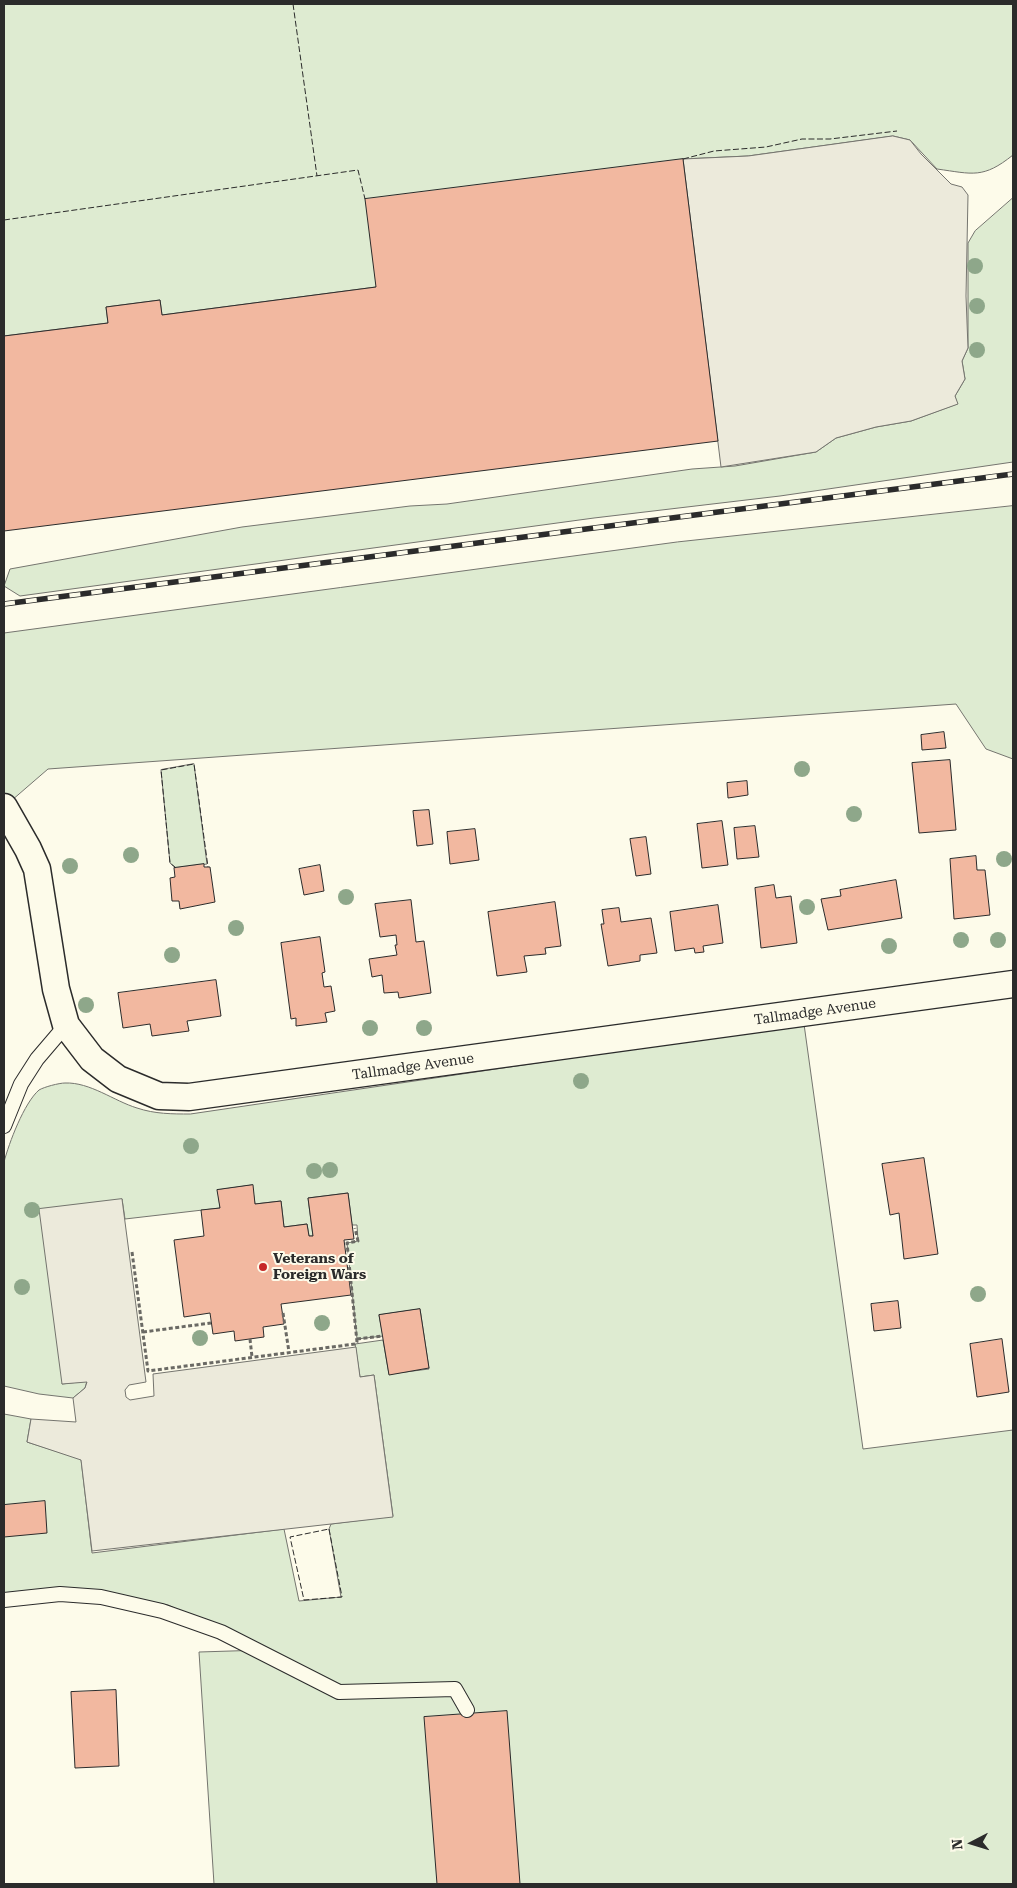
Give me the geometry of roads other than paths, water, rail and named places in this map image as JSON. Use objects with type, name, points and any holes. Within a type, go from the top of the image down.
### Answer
[{"type":"street","name":"Tallmadge Avenue","points":[[4,807],[28,848],[37,869],[56,989],[66,1025],[92,1059],[118,1079],[159,1096],[189,1097],[1013,984]]},
{"type":"lane","points":[[4,1126],[21,1084],[37,1059],[66,1025]]},
{"type":"lane","points":[[4,1600],[60,1594],[101,1597],[162,1610],[221,1632],[339,1692],[455,1689],[467,1710]]},
{"type":"railway","points":[[4,604],[1013,474]]},
{"type":"place","name":"Veterans of Foreign Wars","points":[[263,1267]]}]
